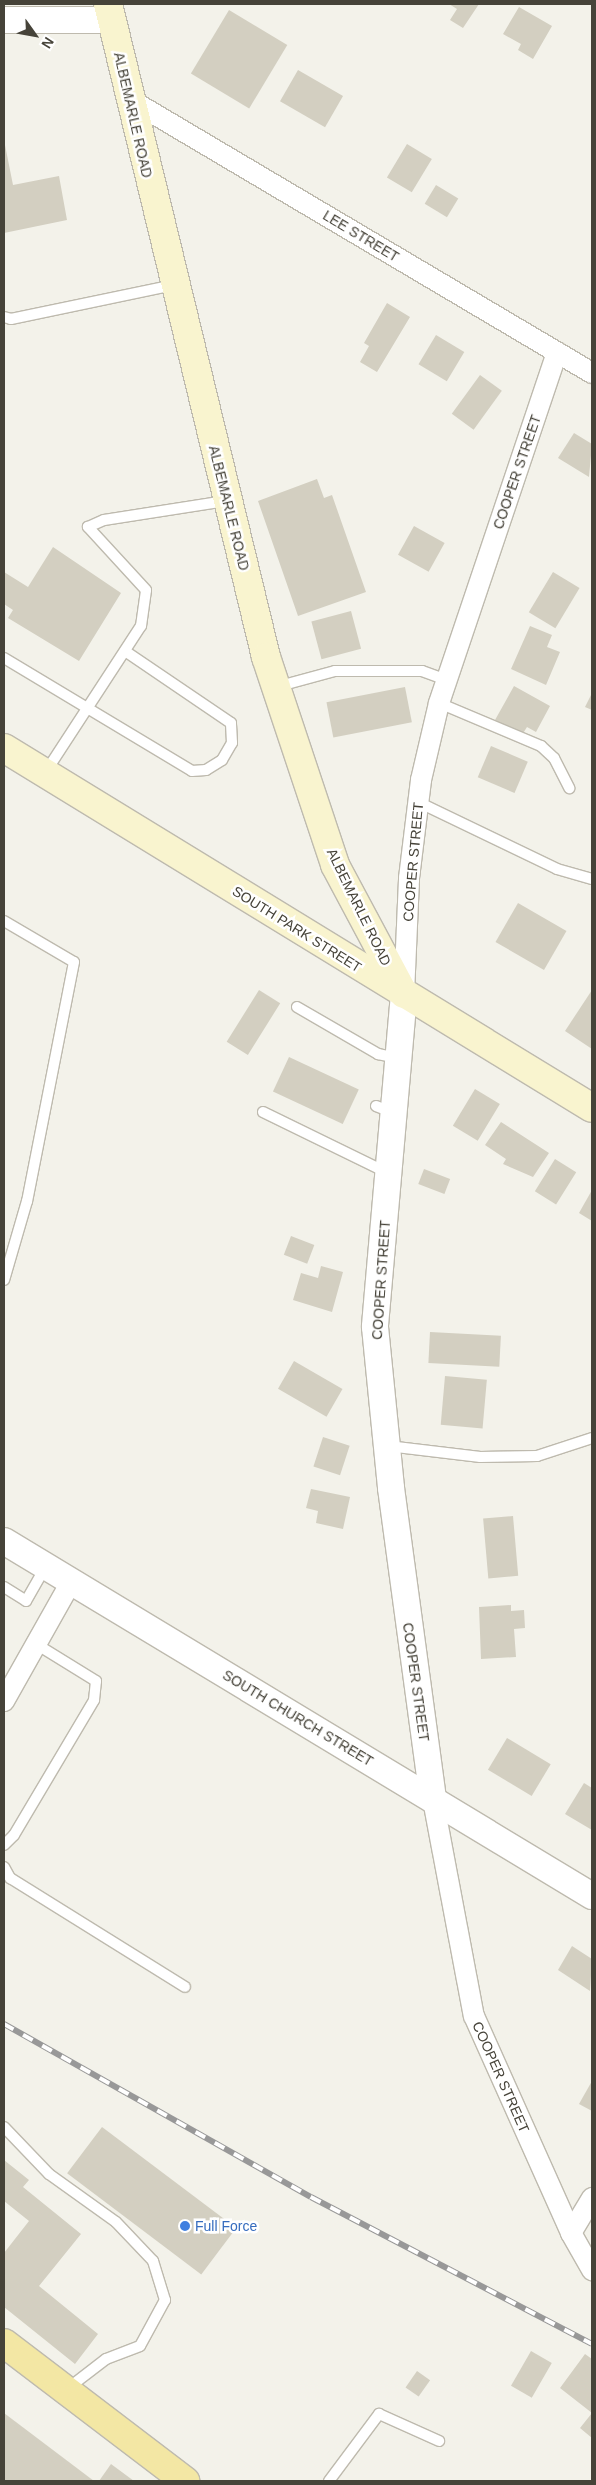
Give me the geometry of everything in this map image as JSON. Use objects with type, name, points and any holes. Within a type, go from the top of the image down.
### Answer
[{"type":"main road","name":"ALBEMARLE ROAD","points":[[114,9],[129,99],[227,501],[275,687],[335,865],[404,994]]},
{"type":"main road","name":"SOUTH PARK STREET","points":[[4,748],[592,1108]]},
{"type":"main road","points":[[4,2343],[185,2481]]},
{"type":"street","points":[[4,20],[114,9]]},
{"type":"street","name":"LEE STREET","points":[[129,99],[592,373]]},
{"type":"street","name":"COOPER STREET","points":[[557,352],[439,703],[418,802],[408,878],[401,1059],[386,1110],[389,1174],[375,1327],[387,1446],[433,1800],[474,2016],[571,2233],[592,2270]]},
{"type":"street","name":"SOUTH CHURCH STREET","points":[[4,1541],[592,1896]]},
{"type":"street","points":[[4,1701],[71,1582]]},
{"type":"street","points":[[571,2233],[592,2198]]},
{"type":"lane","points":[[4,317],[11,319],[174,284]]},
{"type":"lane","points":[[45,773],[141,626],[146,590],[88,527],[104,520],[227,501]]},
{"type":"lane","points":[[4,658],[89,707],[192,771],[206,770],[222,760],[232,743],[231,723],[125,651]]},
{"type":"lane","points":[[275,687],[335,670],[422,671],[447,680]]},
{"type":"lane","points":[[439,703],[541,746],[554,758],[569,788]]},
{"type":"lane","points":[[418,802],[557,868],[592,879]]},
{"type":"lane","points":[[4,922],[74,962],[27,1201],[4,1280]]},
{"type":"lane","points":[[297,1007],[378,1054],[401,1059]]},
{"type":"lane","points":[[263,1112],[389,1174]]},
{"type":"lane","points":[[387,1446],[480,1457],[537,1456],[592,1438]]},
{"type":"lane","points":[[4,1588],[26,1601],[46,1566]]},
{"type":"lane","points":[[4,1845],[14,1835],[94,1700],[96,1681],[36,1644]]},
{"type":"lane","points":[[4,1867],[10,1878],[186,1987]]},
{"type":"lane","points":[[4,2127],[49,2174],[116,2222],[153,2261],[165,2300],[140,2346],[106,2359],[66,2390]]},
{"type":"lane","points":[[329,2481],[379,2414],[439,2442]]},
{"type":"building","points":[[449,4],[479,4],[463,28],[450,20],[457,9]]},
{"type":"building","points":[[519,7],[552,26],[533,59],[518,50],[521,44],[503,34]]},
{"type":"building","points":[[229,10],[287,45],[249,108],[191,73]]},
{"type":"building","points":[[298,70],[343,96],[325,127],[280,101]]},
{"type":"building","points":[[4,140],[13,185],[59,176],[67,220],[4,233]]},
{"type":"building","points":[[407,144],[432,159],[412,192],[387,177]]},
{"type":"building","points":[[436,185],[458,198],[447,217],[425,204]]},
{"type":"building","points":[[387,303],[410,317],[377,372],[360,362],[369,346],[364,343]]},
{"type":"building","points":[[436,335],[464,352],[447,381],[418,364]]},
{"type":"building","points":[[480,375],[502,391],[474,430],[452,414]]},
{"type":"building","points":[[574,433],[592,444],[589,477],[558,458]]},
{"type":"building","points":[[317,479],[324,498],[332,495],[366,592],[298,616],[258,501]]},
{"type":"building","points":[[414,526],[445,543],[429,572],[398,555]]},
{"type":"building","points":[[53,547],[121,593],[79,661],[8,618],[13,610],[4,604],[4,572],[28,587]]},
{"type":"building","points":[[553,572],[580,588],[555,628],[529,612]]},
{"type":"building","points":[[351,611],[361,649],[321,659],[311,622]]},
{"type":"building","points":[[530,626],[552,635],[547,647],[560,652],[546,685],[511,669]]},
{"type":"building","points":[[514,686],[550,706],[536,732],[527,727],[522,735],[495,720]]},
{"type":"building","points":[[405,687],[412,722],[333,738],[326,702]]},
{"type":"building","points":[[592,693],[592,710],[585,707]]},
{"type":"building","points":[[491,746],[528,762],[515,793],[478,777]]},
{"type":"building","points":[[518,903],[566,931],[544,970],[496,942]]},
{"type":"building","points":[[259,990],[280,1003],[248,1055],[227,1042]]},
{"type":"building","points":[[592,990],[592,1049],[565,1031]]},
{"type":"building","points":[[289,1057],[359,1090],[343,1124],[273,1091]]},
{"type":"building","points":[[475,1089],[500,1104],[478,1141],[453,1126]]},
{"type":"building","points":[[501,1122],[549,1153],[533,1177],[503,1164],[506,1159],[485,1145]]},
{"type":"building","points":[[555,1159],[576,1172],[556,1204],[535,1191]]},
{"type":"building","points":[[424,1169],[450,1179],[444,1194],[418,1184]]},
{"type":"building","points":[[592,1190],[592,1221],[579,1213]]},
{"type":"building","points":[[291,1236],[314,1245],[307,1264],[284,1255]]},
{"type":"building","points":[[321,1266],[343,1272],[332,1312],[293,1300],[301,1273],[318,1278]]},
{"type":"building","points":[[430,1332],[501,1336],[499,1367],[428,1363]]},
{"type":"building","points":[[294,1361],[342,1389],[326,1417],[278,1389]]},
{"type":"building","points":[[445,1376],[487,1380],[483,1428],[441,1425]]},
{"type":"building","points":[[323,1437],[350,1446],[340,1475],[313,1466]]},
{"type":"building","points":[[311,1489],[350,1497],[343,1529],[316,1523],[318,1511],[306,1508]]},
{"type":"building","points":[[513,1516],[518,1576],[488,1578],[483,1519]]},
{"type":"building","points":[[511,1605],[511,1611],[524,1610],[525,1628],[514,1629],[516,1657],[481,1659],[479,1607]]},
{"type":"building","points":[[507,1738],[551,1764],[532,1796],[488,1770]]},
{"type":"building","points":[[584,1783],[592,1788],[592,1830],[565,1814]]},
{"type":"building","points":[[572,1946],[592,1959],[590,1991],[558,1970]]},
{"type":"building","points":[[592,2081],[592,2111],[579,2104]]},
{"type":"building","points":[[102,2127],[236,2228],[201,2274],[67,2173]]},
{"type":"building","points":[[4,2160],[29,2180],[23,2187],[81,2234],[39,2286],[98,2334],[75,2364],[4,2307],[4,2253],[29,2221],[4,2201]]},
{"type":"building","points":[[531,2351],[552,2363],[532,2398],[511,2386]]},
{"type":"building","points":[[585,2354],[592,2359],[592,2413],[560,2388]]},
{"type":"building","points":[[417,2371],[430,2380],[419,2397],[406,2387]]},
{"type":"building","points":[[4,2413],[94,2481],[4,2481]]},
{"type":"building","points":[[592,2413],[592,2438],[580,2428]]},
{"type":"building","points":[[111,2464],[134,2481],[99,2481]]},
{"type":"railway","points":[[4,2024],[311,2197],[592,2344]]},
{"type":"place","name":"Full Force","points":[[185,2226]]}]
